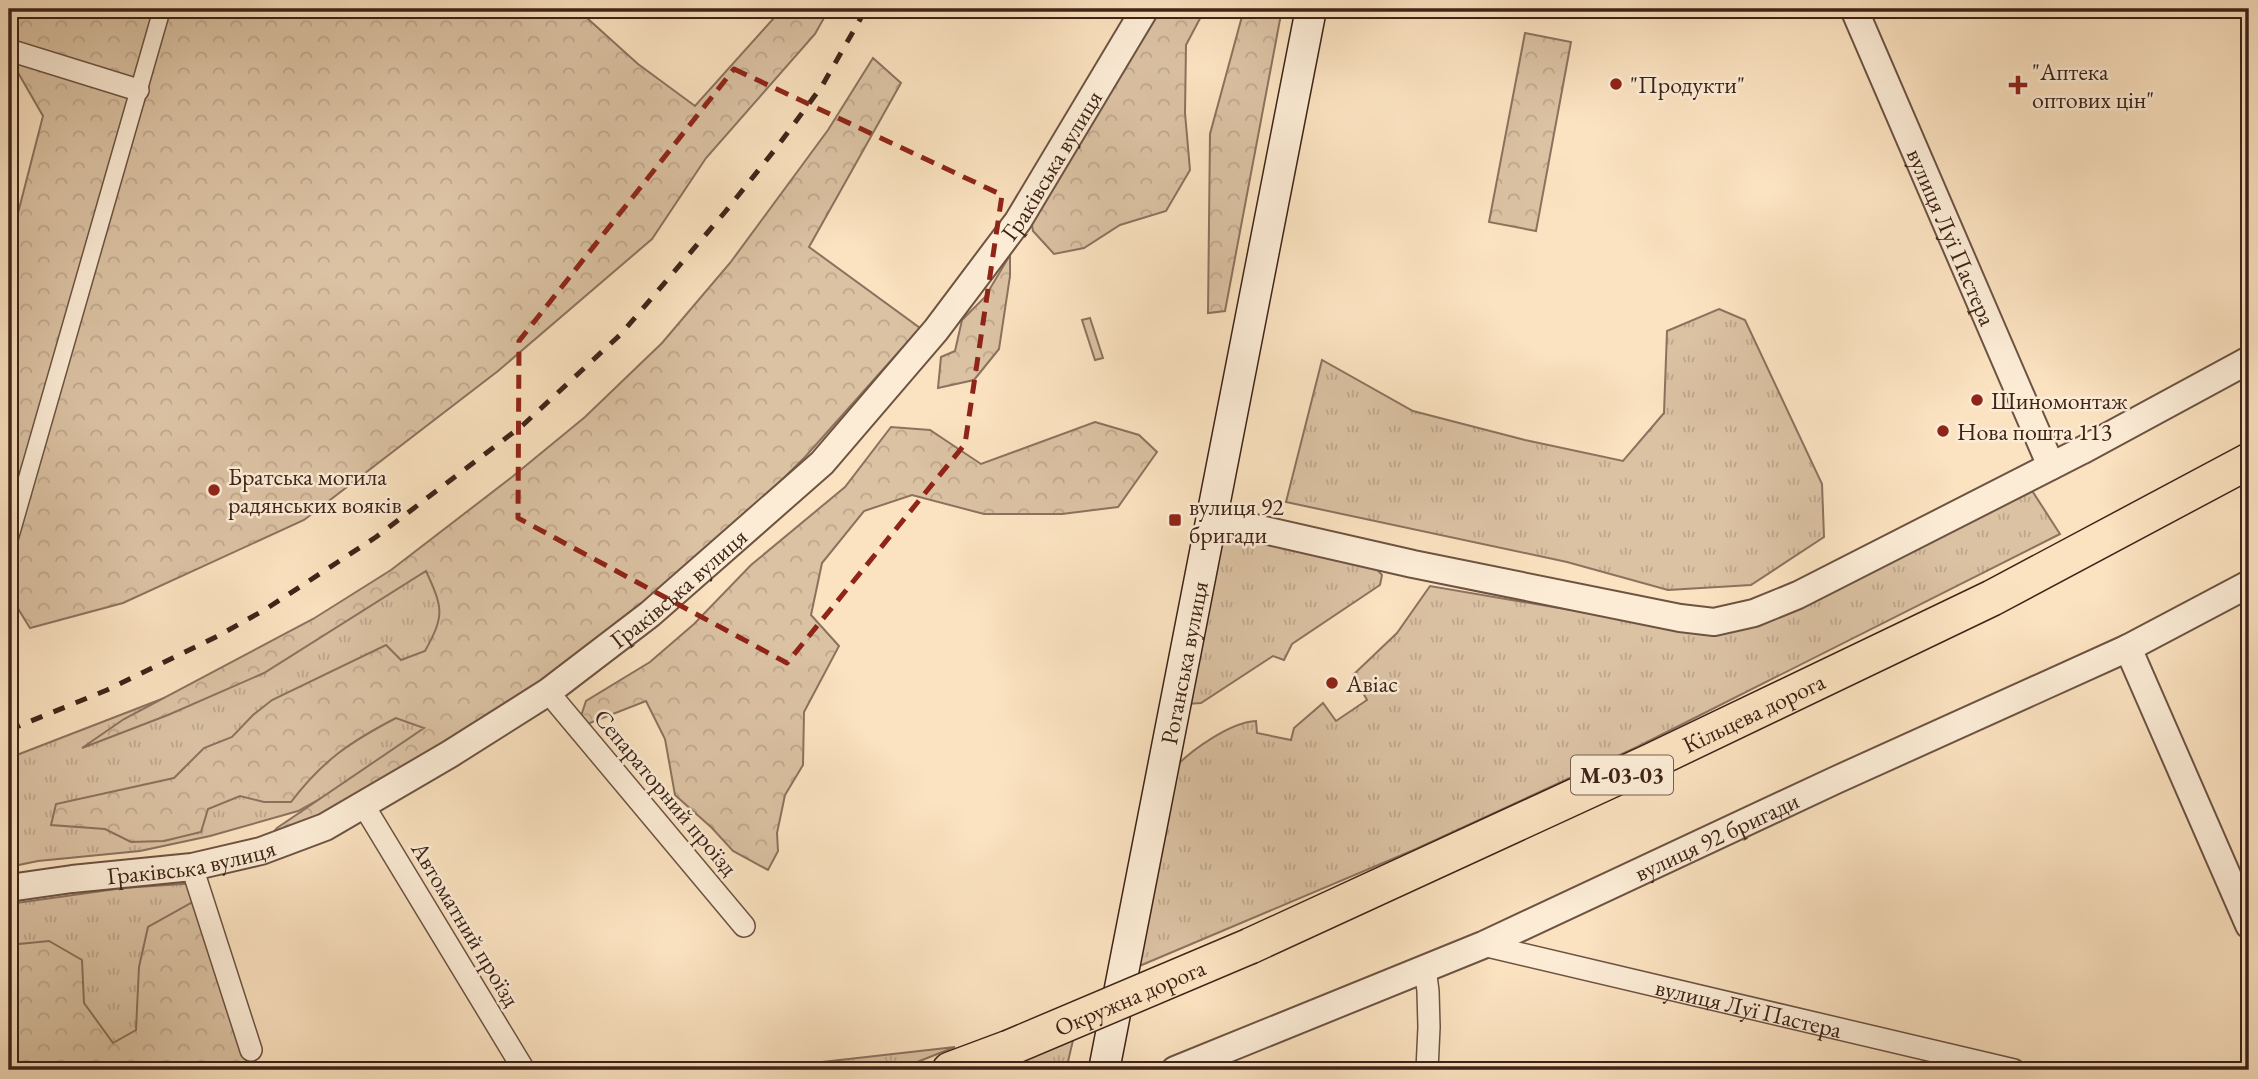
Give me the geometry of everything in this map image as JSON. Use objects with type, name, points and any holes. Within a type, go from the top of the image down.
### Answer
[{"type":"highway","name":"Кільцева дорога","points":[[1250,946],[1652,761],[1992,598],[2249,461]]},
{"type":"highway","name":"Окружна дорога","points":[[950,1070],[1009,1048],[1250,946]]},
{"type":"main road","name":"Роганська вулиця","points":[[1104,1070],[1311,9]]},
{"type":"street","points":[[9,541],[162,9]]},
{"type":"street","name":"Граківська вулиця","points":[[9,888],[72,878],[192,867],[261,851],[325,827],[364,806],[548,692],[650,614],[822,463],[936,330],[996,252],[1042,183],[1145,9]]},
{"type":"street","name":"вулиця Луї Пастера","points":[[1854,9],[2051,466]]},
{"type":"street","points":[[9,50],[138,90]]},
{"type":"street","points":[[1211,518],[1413,564],[1680,618],[1714,621],[1754,614],[1798,595],[2051,466],[2249,360]]},
{"type":"street","name":"вулиця 92 бригади","points":[[1191,1067],[1483,945],[1836,780],[2128,648],[2249,584]]},
{"type":"street","points":[[2128,648],[2249,925]]},
{"type":"street","name":"Сепараторний проїзд","points":[[548,692],[744,926]]},
{"type":"street","name":"Автоматний проїзд","points":[[364,806],[523,1070]]},
{"type":"street","points":[[192,867],[251,1050]]},
{"type":"street","name":"вулиця Луї Пастера","points":[[1483,945],[2014,1070]]},
{"type":"street","points":[[1425,968],[1429,1027],[1427,1070]]},
{"type":"highlighted area","points":[[734,69],[1002,195],[965,444],[787,663],[518,518],[519,341]]},
{"type":"green space","points":[[9,9],[577,9],[638,64],[695,106],[782,9],[829,9],[815,34],[706,158],[652,239],[498,371],[304,520],[123,603],[30,628],[9,594],[9,248],[43,116],[9,57]]},
{"type":"green space","points":[[1159,9],[1205,9],[1186,45],[1185,113],[1190,170],[1166,211],[1120,225],[1084,248],[1054,254],[1033,231],[1031,219]]},
{"type":"green space","points":[[1244,9],[1282,9],[1225,311],[1208,313],[1210,134]]},
{"type":"green space","points":[[1525,33],[1571,42],[1536,231],[1489,222]]},
{"type":"green space","points":[[873,58],[901,83],[809,247],[920,328],[805,457],[722,539],[621,627],[427,762],[261,847],[277,828],[424,728],[396,718],[338,753],[291,802],[264,802],[240,796],[208,809],[201,832],[164,841],[131,842],[105,829],[51,825],[56,804],[174,778],[204,748],[232,737],[272,700],[386,645],[401,660],[425,651],[439,620],[436,594],[426,571],[264,673],[168,715],[82,748],[124,719],[313,619],[391,570],[585,417],[662,343],[730,263],[828,130]]},
{"type":"green space","points":[[1010,255],[1010,276],[999,349],[974,380],[938,388],[941,357],[955,351],[962,320],[985,297]]},
{"type":"green space","points":[[1719,309],[1745,320],[1822,484],[1824,537],[1751,585],[1668,590],[1567,562],[1286,502],[1322,360],[1413,411],[1525,440],[1623,461],[1664,413],[1667,331]]},
{"type":"green space","points":[[1090,318],[1103,358],[1095,360],[1082,320]]},
{"type":"green space","points":[[1095,422],[1139,435],[1157,452],[1118,507],[1062,514],[984,514],[912,495],[864,511],[822,563],[811,615],[839,646],[804,712],[803,765],[785,795],[777,833],[778,851],[768,870],[733,851],[675,795],[665,739],[646,701],[577,728],[586,701],[650,662],[694,624],[751,565],[845,487],[891,427],[930,430],[981,464]]},
{"type":"green space","points":[[2031,489],[2060,534],[1637,747],[1416,849],[1137,967],[1175,767],[1202,745],[1235,726],[1256,721],[1257,733],[1291,740],[1294,728],[1323,703],[1336,721],[1367,700],[1353,675],[1397,633],[1430,586],[1716,635]]},
{"type":"green space","points":[[1237,538],[1374,566],[1382,575],[1380,585],[1292,644],[1284,660],[1273,656],[1201,703],[1188,704],[1216,552],[1226,542]]},
{"type":"green space","points":[[426,571],[569,589],[417,745],[298,811],[210,836],[140,851],[38,861],[9,867],[9,758],[229,673]]},
{"type":"green space","points":[[197,883],[202,898],[141,1070],[9,1070],[9,904],[123,888]]},
{"type":"green space","points":[[200,898],[249,1070],[9,1070],[9,945],[49,941],[82,960],[84,1003],[113,1043],[136,1030],[139,967],[148,927]]},
{"type":"green space","points":[[1074,1036],[1066,1070],[982,1070]]},
{"type":"green space","points":[[955,1047],[897,1070],[795,1070],[822,1062]]},
{"type":"railway","points":[[9,730],[107,690],[218,636],[266,609],[376,537],[523,425],[621,334],[725,212],[822,86],[866,9]]},
{"type":"place","name":"\"Продукти\"","points":[[1616,84]]},
{"type":"place","name":"\"Аптека оптових цін\"","points":[[2018,85]]},
{"type":"place","name":"Шиномонтаж","points":[[1977,400]]},
{"type":"place","name":"Нова пошта 113","points":[[1943,431]]},
{"type":"place","name":"Братська могила радянських вояків","points":[[214,490]]},
{"type":"place","name":"вулиця 92 бригади","points":[[1175,520]]},
{"type":"place","name":"Авіас","points":[[1332,683]]}]
